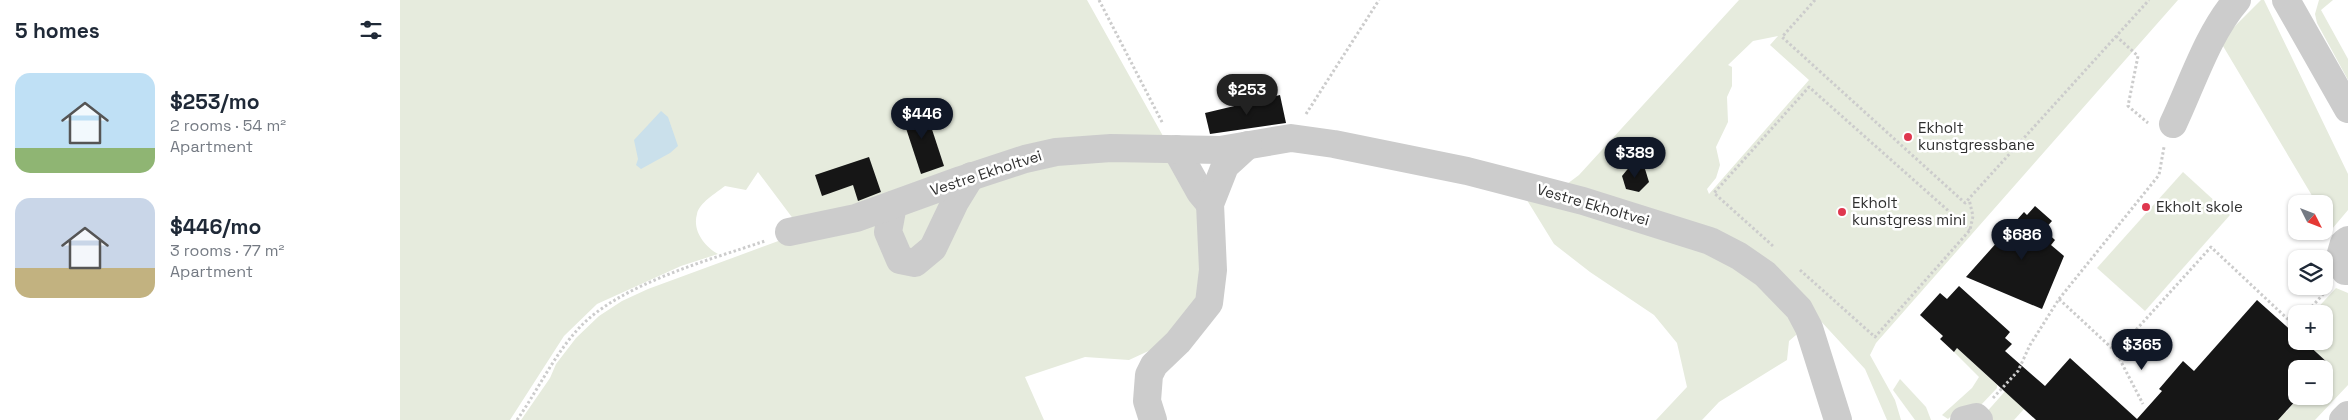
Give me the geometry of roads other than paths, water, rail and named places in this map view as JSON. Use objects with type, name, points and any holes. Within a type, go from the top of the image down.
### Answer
[{"type":"street","points":[[2169,131],[2214,34],[2227,11],[2237,0]]},
{"type":"street","points":[[2294,3],[2348,109]]},
{"type":"street","name":"Vestre Ekholtvei","points":[[789,232],[856,218],[971,176],[1024,159],[1056,152],[1111,148],[1220,150],[1291,138],[1467,170],[1583,201],[1710,240],[1739,256],[1765,274],[1799,308],[1809,328],[1838,420]]},
{"type":"street","points":[[1153,420],[1147,400],[1149,375],[1154,365],[1178,342],[1209,303],[1213,270],[1210,204],[1225,166],[1248,144]]},
{"type":"street","points":[[1176,149],[1200,192],[1210,204]]},
{"type":"street","points":[[893,205],[888,232],[900,260],[915,263],[933,248],[955,202],[971,176]]},
{"type":"street","points":[[2339,280],[2345,271],[2339,260],[2344,243],[2348,240]]},
{"type":"street","points":[[2343,420],[2348,415]]},
{"type":"water","points":[[661,111],[668,117],[678,146],[670,153],[641,169],[636,165],[638,159],[634,140]]},
{"type":"place","name":"Ekholt kunstgressbane","points":[[1908,137]]},
{"type":"place","name":"Ekholt skole","points":[[2146,207]]},
{"type":"place","name":"Ekholt kunstgress mini","points":[[1842,212]]}]
